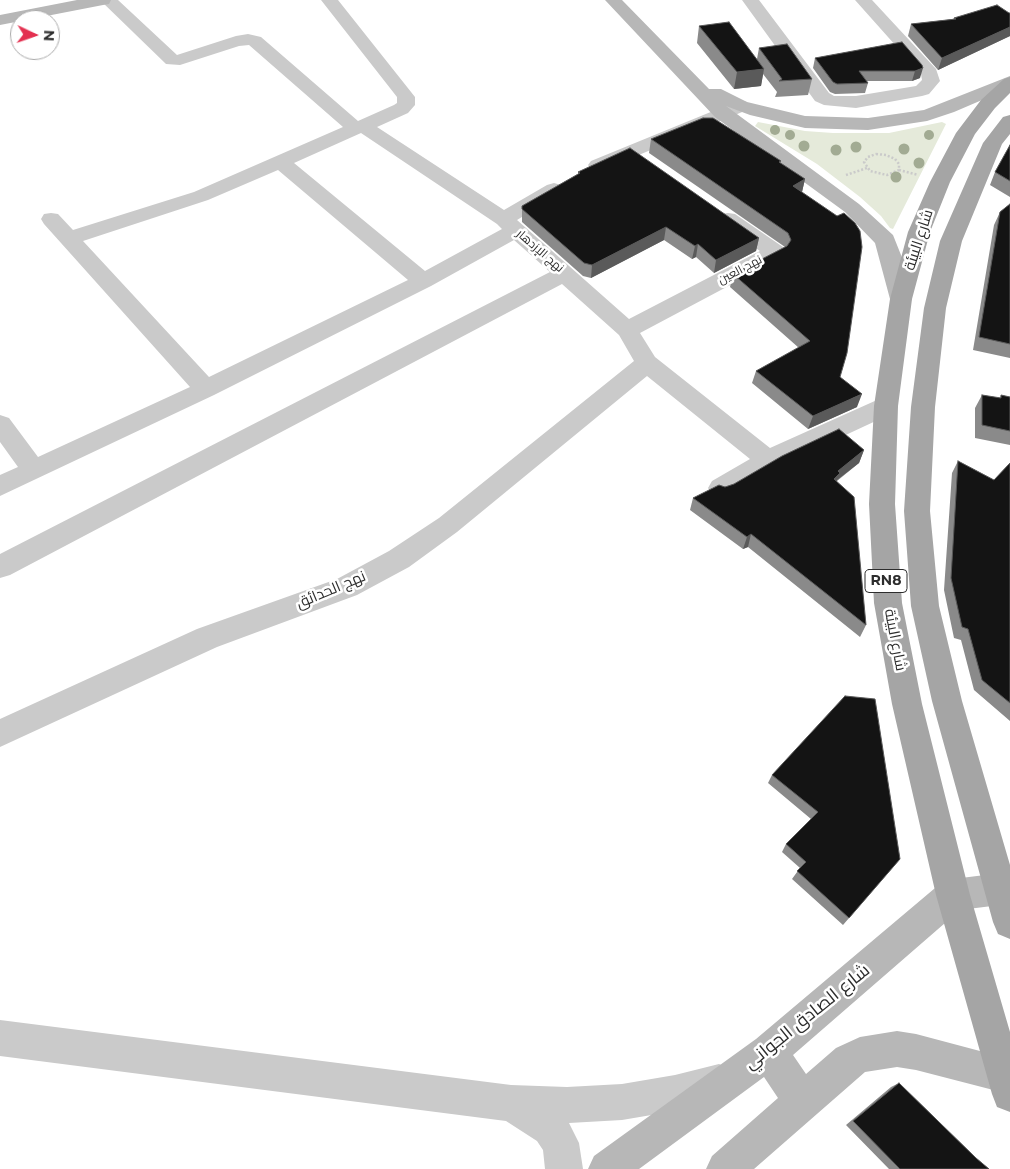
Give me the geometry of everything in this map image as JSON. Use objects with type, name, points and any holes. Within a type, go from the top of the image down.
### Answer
[{"type":"main road","name":"شارع البيئة","points":[[1007,1084],[953,895],[907,704],[888,603],[882,504],[886,406],[901,299],[919,232],[940,182],[966,133],[988,104],[1010,82]]},
{"type":"main road","name":"شارع البيئة","points":[[1010,121],[993,143],[951,241],[935,308],[923,407],[917,510],[925,606],[947,701],[1005,885],[1010,922]]},
{"type":"street","points":[[0,486],[206,389],[423,281],[510,224],[359,127],[254,42],[248,39],[236,41],[180,60],[172,60],[108,0]]},
{"type":"street","points":[[69,239],[201,196],[406,105],[406,97],[329,0]]},
{"type":"street","points":[[613,0],[692,83],[731,109],[852,208],[885,240],[892,260],[901,299]]},
{"type":"street","points":[[750,0],[822,97],[831,101],[856,102],[922,90],[931,81],[930,73],[864,0]]},
{"type":"street","points":[[0,20],[93,1]]},
{"type":"street","points":[[731,109],[805,122],[868,124],[927,115],[1010,82]]},
{"type":"street","name":"نهج الإزدهار","points":[[731,109],[630,151],[574,177],[510,224],[628,330],[647,363],[768,460]]},
{"type":"street","points":[[630,151],[654,168]]},
{"type":"street","points":[[279,161],[423,281]]},
{"type":"street","name":"نهج العين","points":[[628,330],[775,252],[711,207]]},
{"type":"street","points":[[51,219],[206,389]]},
{"type":"street","points":[[0,567],[565,272]]},
{"type":"street","name":"نهج الحدائق","points":[[0,733],[207,638],[347,587],[399,559],[448,524],[647,363]]},
{"type":"street","points":[[721,488],[768,460],[886,406]]},
{"type":"street","points":[[0,424],[34,470]]},
{"type":"street","points":[[953,895],[1005,885]]},
{"type":"street","name":"شارع الصادق الجواني","points":[[607,1169],[769,1052],[953,895]]},
{"type":"street","points":[[0,1038],[511,1103],[566,1105],[622,1102],[676,1093],[728,1080]]},
{"type":"street","points":[[725,1169],[849,1061],[860,1055],[880,1050],[897,1049],[916,1052],[1007,1084]]},
{"type":"street","points":[[769,1052],[803,1102]]},
{"type":"street","points":[[511,1103],[550,1128],[560,1142],[564,1169]]},
{"type":"path","points":[[900,170],[898,161],[886,155],[872,155],[864,162],[870,171],[881,175],[892,174],[900,170],[918,175]]},
{"type":"green space","points":[[758,122],[805,131],[833,133],[889,133],[942,122],[946,124],[893,229],[860,197],[817,164],[755,126]]},
{"type":"building","points":[[997,5],[1010,13],[1010,27],[942,58],[911,24],[956,19],[954,18]]},
{"type":"building","points":[[729,22],[764,69],[737,72],[699,26]]},
{"type":"building","points":[[902,42],[923,68],[915,71],[859,71],[868,83],[837,84],[833,82],[815,58]]},
{"type":"building","points":[[787,44],[812,79],[779,81],[782,79],[759,48]]},
{"type":"building","points":[[703,118],[713,118],[781,161],[779,162],[805,179],[793,186],[837,216],[844,213],[855,223],[860,231],[862,247],[847,353],[840,377],[862,394],[813,416],[756,371],[810,341],[733,274],[787,246],[791,240],[788,233],[651,139]]},
{"type":"building","points":[[1010,145],[1010,181],[995,172]]},
{"type":"building","points":[[630,148],[759,238],[716,260],[698,244],[695,246],[666,227],[592,265],[584,263],[522,209],[522,206],[580,173],[578,172]]},
{"type":"building","points":[[1010,204],[1010,344],[979,337],[1000,212]]},
{"type":"building","points":[[982,395],[1001,398],[1001,395],[1010,397],[1010,431],[982,425]]},
{"type":"building","points":[[839,429],[864,450],[838,471],[840,473],[834,479],[854,497],[866,625],[751,534],[747,537],[693,498],[719,485],[725,487],[734,484],[782,456]]},
{"type":"building","points":[[958,461],[994,480],[1010,463],[1010,703],[982,680],[968,629],[962,627],[951,578]]},
{"type":"building","points":[[845,696],[875,699],[900,859],[849,918],[797,871],[806,862],[786,844],[818,812],[772,775]]},
{"type":"building","points":[[899,1083],[989,1169],[900,1169],[853,1121]]}]
